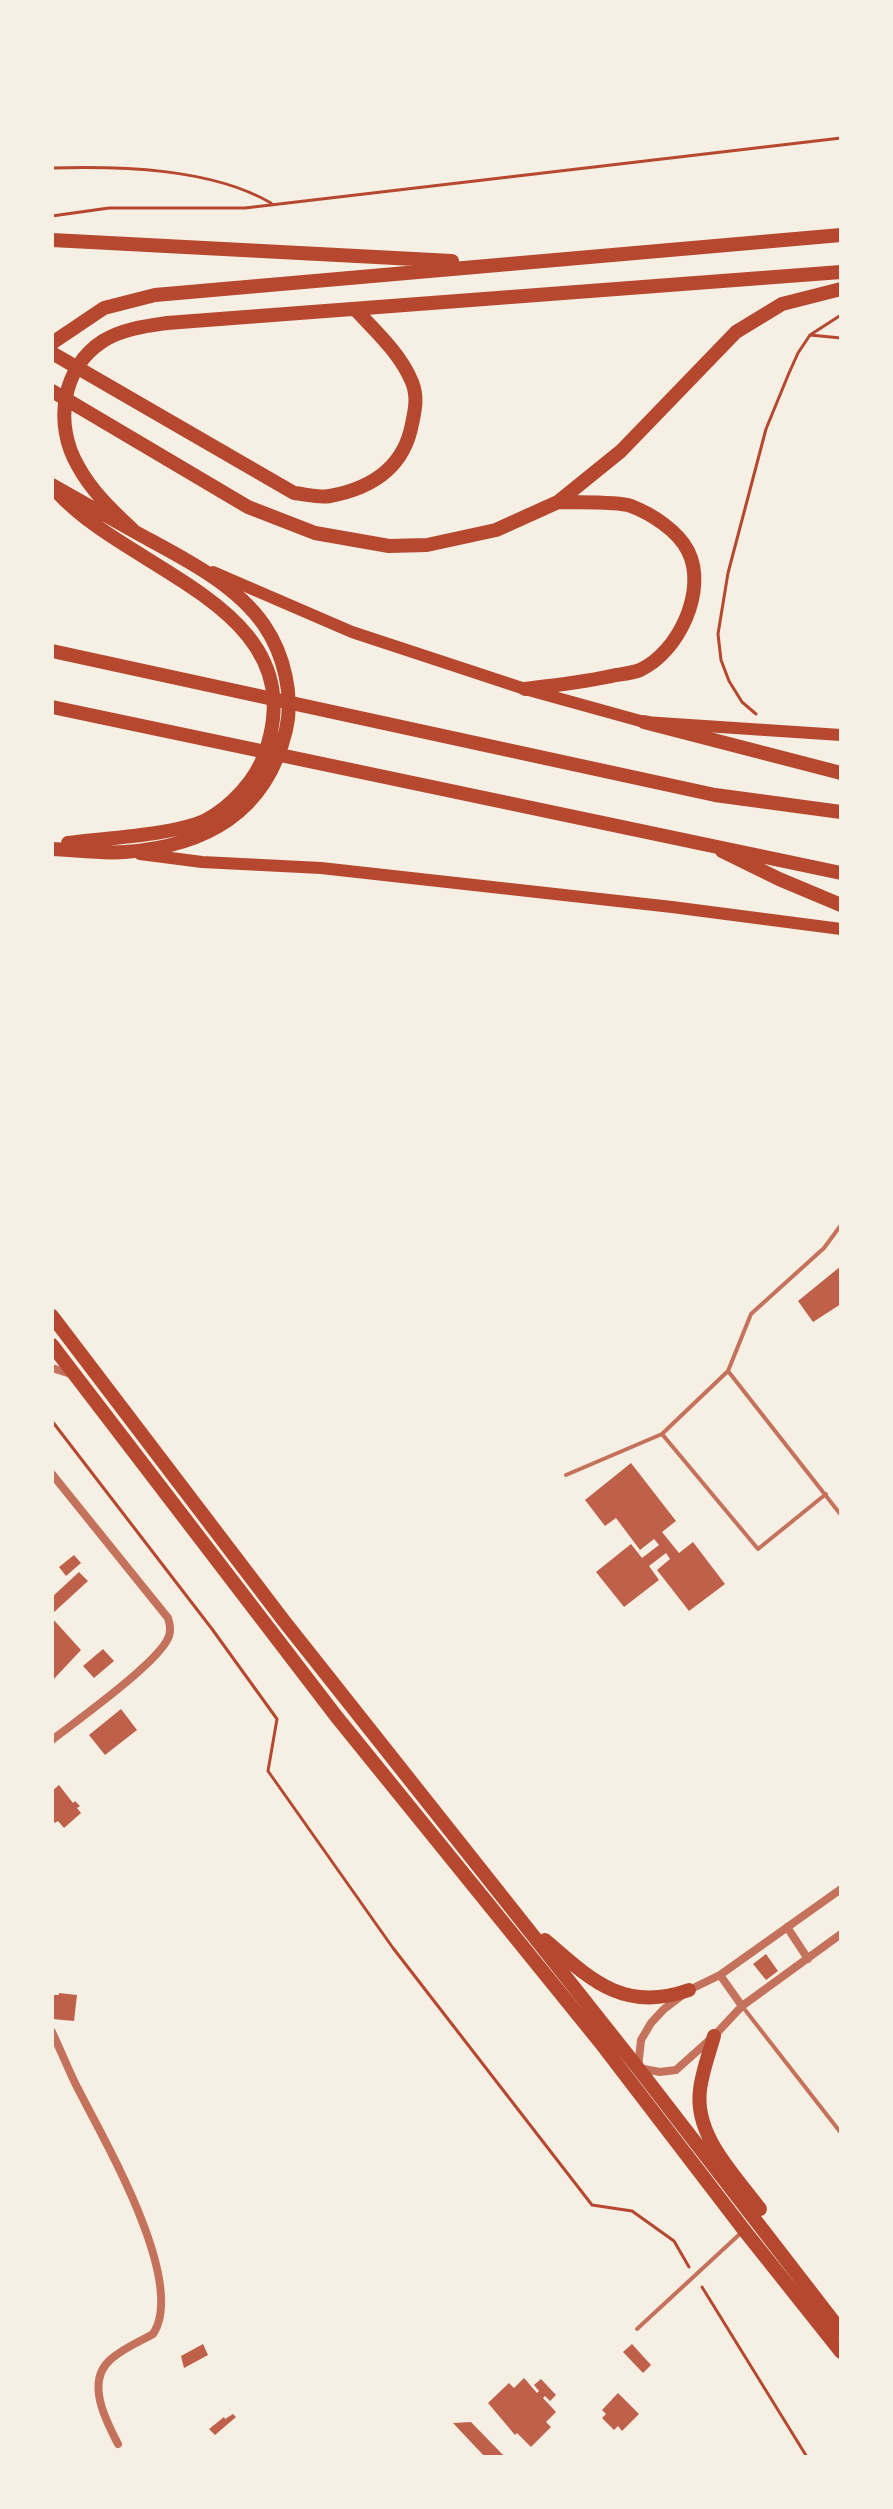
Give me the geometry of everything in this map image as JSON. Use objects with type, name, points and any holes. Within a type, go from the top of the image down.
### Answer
[{"type":"main road","points":[[52,343],[104,308],[155,295],[841,235]]},
{"type":"main road","points":[[52,240],[505,264]]},
{"type":"main road","points":[[134,531],[91,487],[73,457],[66,433],[66,394],[71,378],[86,354],[105,339],[134,328],[841,272]]},
{"type":"main road","points":[[52,391],[248,507],[315,533],[389,546],[427,545],[496,530],[558,502],[621,451],[736,332],[782,304],[841,289]]},
{"type":"main road","points":[[52,353],[294,493],[328,497],[380,478],[396,463],[409,442],[416,403],[412,383],[393,350],[355,309]]},
{"type":"main road","points":[[52,486],[219,582],[264,624],[276,646],[286,679],[287,723],[281,749],[272,771],[241,812],[209,832],[181,842],[125,852]]},
{"type":"main road","points":[[52,486],[70,507],[96,527],[183,581],[223,610],[248,634],[265,662],[274,689],[275,713],[263,760],[252,778],[222,810],[204,820],[173,829],[52,847]]},
{"type":"main road","points":[[525,689],[588,681],[639,670],[665,653],[691,605],[694,576],[690,554],[679,536],[629,505],[558,502]]},
{"type":"main road","points":[[181,558],[352,632],[525,689],[841,773]]},
{"type":"main road","points":[[52,651],[715,795],[841,812]]},
{"type":"main road","points":[[52,707],[841,873]]},
{"type":"main road","points":[[644,722],[841,735]]},
{"type":"main road","points":[[708,843],[779,879],[841,905]]},
{"type":"main road","points":[[52,847],[202,862],[321,868],[841,929]]},
{"type":"main road","points":[[52,1316],[284,1621],[638,2068],[841,2331]]},
{"type":"main road","points":[[52,1345],[336,1716],[600,2042],[841,2352]]},
{"type":"main road","points":[[518,1917],[603,1986],[647,1999],[667,1998],[689,1990]]},
{"type":"main road","points":[[714,2036],[699,2093],[705,2130],[714,2147],[802,2266],[830,2316]]},
{"type":"main road","points":[[600,2042],[626,2064],[638,2068]]},
{"type":"main road","points":[[638,2068],[653,2111]]},
{"type":"street","points":[[52,1368],[74,1375]]},
{"type":"street","points":[[52,1474],[168,1618],[171,1627],[169,1637],[156,1656],[52,1740]]},
{"type":"street","points":[[841,1889],[720,1975],[689,1990],[664,2009],[641,2040],[638,2068],[660,2072],[676,2070],[742,2006],[841,1934]]},
{"type":"street","points":[[787,1927],[808,1959]]},
{"type":"street","points":[[720,1975],[742,2006]]},
{"type":"street","points":[[52,2032],[144,2224],[159,2277],[162,2302],[158,2328],[110,2359],[100,2377],[101,2406],[118,2444]]},
{"type":"lane","points":[[566,1475],[662,1434],[728,1371],[751,1314],[824,1248],[841,1225]]},
{"type":"lane","points":[[728,1371],[841,1515]]},
{"type":"lane","points":[[662,1434],[758,1549],[826,1494]]},
{"type":"lane","points":[[742,2006],[841,2133]]},
{"type":"lane","points":[[637,2329],[744,2230]]},
{"type":"path","points":[[52,216],[109,208],[160,206],[225,210],[841,138]]},
{"type":"path","points":[[52,168],[123,168],[213,180],[253,192],[273,204]]},
{"type":"path","points":[[773,730],[742,702],[729,681],[721,660],[718,634],[728,573],[766,429],[798,353],[810,335],[841,315]]},
{"type":"path","points":[[810,335],[841,338]]},
{"type":"path","points":[[52,1421],[277,1719],[268,1771],[393,1948],[592,2205],[632,2211],[674,2241],[690,2268]]},
{"type":"path","points":[[698,2281],[807,2457]]},
{"type":"building","points":[[841,1266],[841,1304],[813,1322],[798,1301]]},
{"type":"building","points":[[631,1463],[676,1521],[662,1532],[679,1553],[693,1542],[725,1584],[689,1611],[657,1570],[670,1559],[666,1553],[649,1566],[659,1580],[624,1607],[596,1572],[631,1544],[642,1558],[659,1545],[654,1539],[640,1550],[616,1518],[605,1526],[585,1500]]},
{"type":"building","points":[[74,1555],[81,1563],[66,1576],[59,1567]]},
{"type":"building","points":[[79,1572],[88,1581],[52,1614],[52,1597]]},
{"type":"building","points":[[52,1618],[81,1650],[52,1681]]},
{"type":"building","points":[[103,1649],[114,1661],[94,1678],[83,1666]]},
{"type":"building","points":[[121,1709],[137,1730],[105,1755],[89,1735]]},
{"type":"building","points":[[59,1785],[73,1803],[75,1801],[80,1806],[77,1808],[81,1813],[64,1828],[52,1819],[52,1791]]},
{"type":"building","points":[[766,1954],[778,1971],[766,1980],[753,1964]]},
{"type":"building","points":[[52,1995],[77,1995],[74,2021],[52,2019]]},
{"type":"building","points":[[203,2344],[208,2355],[184,2368],[181,2356]]},
{"type":"building","points":[[632,2344],[651,2365],[643,2373],[623,2352]]},
{"type":"building","points":[[524,2378],[537,2393],[539,2391],[534,2385],[541,2379],[556,2395],[550,2401],[545,2396],[543,2398],[556,2412],[546,2422],[551,2427],[531,2447],[517,2433],[515,2435],[488,2403],[509,2383],[514,2388]]},
{"type":"building","points":[[618,2393],[639,2414],[622,2431],[618,2426],[614,2430],[602,2418],[606,2414],[602,2410]]},
{"type":"building","points":[[233,2414],[236,2417],[215,2435],[209,2429],[224,2417]]},
{"type":"building","points":[[471,2422],[505,2457],[485,2457],[453,2423]]}]
